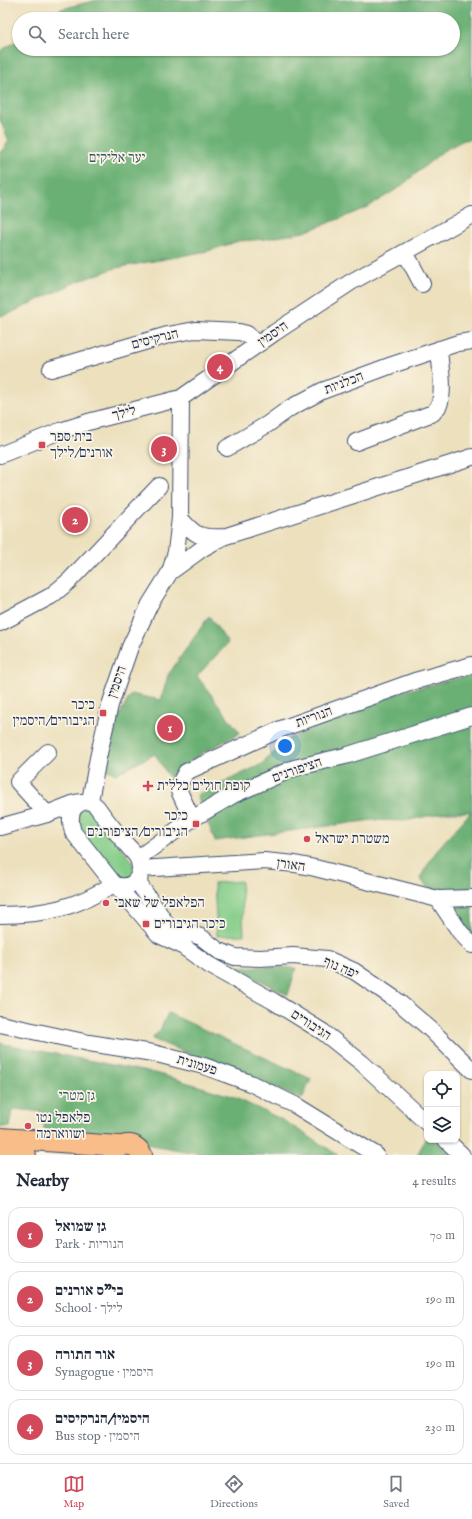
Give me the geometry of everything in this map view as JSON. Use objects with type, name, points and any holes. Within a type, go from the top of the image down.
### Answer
[{"type":"main road","points":[[0,1138],[116,1151],[132,1145],[144,1154]]},
{"type":"main road","points":[[0,1154],[26,1155]]},
{"type":"street","name":"היסמין","points":[[86,802],[110,705],[130,647],[150,604],[170,572],[176,552],[180,518],[181,398],[351,282],[472,215]]},
{"type":"street","points":[[405,252],[422,284]]},
{"type":"street","name":"הנרקיסים","points":[[51,369],[168,335],[194,330],[239,332],[247,334],[257,345]]},
{"type":"street","name":"הכלניות","points":[[226,448],[268,424],[290,408],[322,391],[360,376],[439,349],[458,343],[472,341]]},
{"type":"street","points":[[356,442],[433,412],[439,406],[442,383],[439,349]]},
{"type":"street","name":"לילך","points":[[0,455],[60,431],[88,422],[181,398]]},
{"type":"street","name":"היסמין","points":[[170,572],[203,548],[223,537],[472,457]]},
{"type":"street","points":[[0,623],[51,596],[57,591],[159,486]]},
{"type":"street","name":"היסמין","points":[[180,518],[190,530],[197,534],[206,537],[223,537]]},
{"type":"street","name":"הנוריות","points":[[192,819],[179,792],[180,783],[186,772],[281,729],[415,681],[472,665]]},
{"type":"street","name":"הציפורנים","points":[[115,885],[127,887],[130,885],[138,877],[139,866],[192,819],[233,795],[294,768],[345,756],[472,716]]},
{"type":"street","points":[[47,814],[18,782],[48,752]]},
{"type":"street","points":[[0,827],[47,814],[75,802],[86,802],[97,807],[139,866]]},
{"type":"street","points":[[73,832],[71,813],[75,807],[86,802]]},
{"type":"street","name":"הגיבורים","points":[[47,814],[67,817],[73,832],[115,885],[165,933],[209,966],[274,1001],[323,1032],[362,1063],[424,1120]]},
{"type":"street","name":"האורן","points":[[139,866],[264,861],[295,864],[438,899],[472,898]]},
{"type":"street","name":"הגיבורים","points":[[139,866],[139,884],[165,933]]},
{"type":"street","points":[[0,915],[20,915],[53,911],[96,895],[115,885]]},
{"type":"street","points":[[438,899],[460,932],[472,945]]},
{"type":"street","name":"יפה נוף","points":[[165,933],[186,932],[201,937],[219,951],[235,957],[260,958],[293,956],[327,959],[354,971],[395,999],[429,1028],[472,1070]]},
{"type":"street","name":"פעמונית","points":[[0,1024],[89,1043],[153,1053],[204,1066],[250,1083],[295,1105],[376,1155]]},
{"type":"street","points":[[449,1143],[462,1155]]},
{"type":"green space","name":"יער אליקים","points":[[97,0],[472,0],[472,139],[464,140],[443,151],[400,187],[368,207],[339,219],[304,232],[266,239],[239,241],[208,251],[116,268],[76,282],[11,313],[0,316],[0,153],[9,141],[0,120],[0,51],[12,44],[12,56],[460,56],[460,12],[59,12],[61,9]]},
{"type":"green space","points":[[209,616],[228,643],[197,676],[240,733],[201,754],[169,777],[155,754],[116,774],[106,769],[118,718],[131,694],[161,700],[168,675]]},
{"type":"green space","points":[[472,675],[472,944],[420,878],[442,844],[471,812],[446,812],[405,821],[373,820],[215,841],[197,795],[262,764],[288,739],[400,692]]},
{"type":"green space","points":[[88,807],[132,861],[134,872],[131,877],[117,880],[78,829],[79,811]]},
{"type":"green space","points":[[241,881],[244,935],[217,936],[214,883]]},
{"type":"green space","points":[[232,966],[280,967],[296,968],[288,995]]},
{"type":"green space","points":[[168,1013],[311,1079],[302,1099],[152,1039],[160,1030]]},
{"type":"green space","name":"גן מטרי","points":[[0,1043],[159,1074],[231,1096],[281,1119],[338,1155],[207,1155],[108,1137],[44,1129],[44,1112],[13,1109],[10,1127],[0,1127]]},
{"type":"green space","points":[[424,1142],[438,1143],[452,1155],[417,1155]]},
{"type":"place","name":"היסמין/הנרקיסים","points":[[220,367]]},
{"type":"place","name":"בית ספר אורנים/לילך","points":[[42,445]]},
{"type":"place","name":"אור התורה","points":[[164,449]]},
{"type":"place","name":"בי\"ס אורנים","points":[[75,520]]},
{"type":"place","name":"כיכר הגיבורים/היסמין","points":[[103,713]]},
{"type":"place","name":"גן שמואל","points":[[170,728]]},
{"type":"place","name":"קופת חולים כללית","points":[[148,786]]},
{"type":"place","name":"כיכר הגיבורים/הציפורנים","points":[[196,824]]},
{"type":"place","name":"משטרת ישראל","points":[[307,839]]},
{"type":"place","name":"הפלאפל של שאבי","points":[[106,903]]},
{"type":"place","name":"כיכר הגיבורים","points":[[146,924]]},
{"type":"place","name":"פלאפל נטו ושווארמה","points":[[28,1126]]}]
